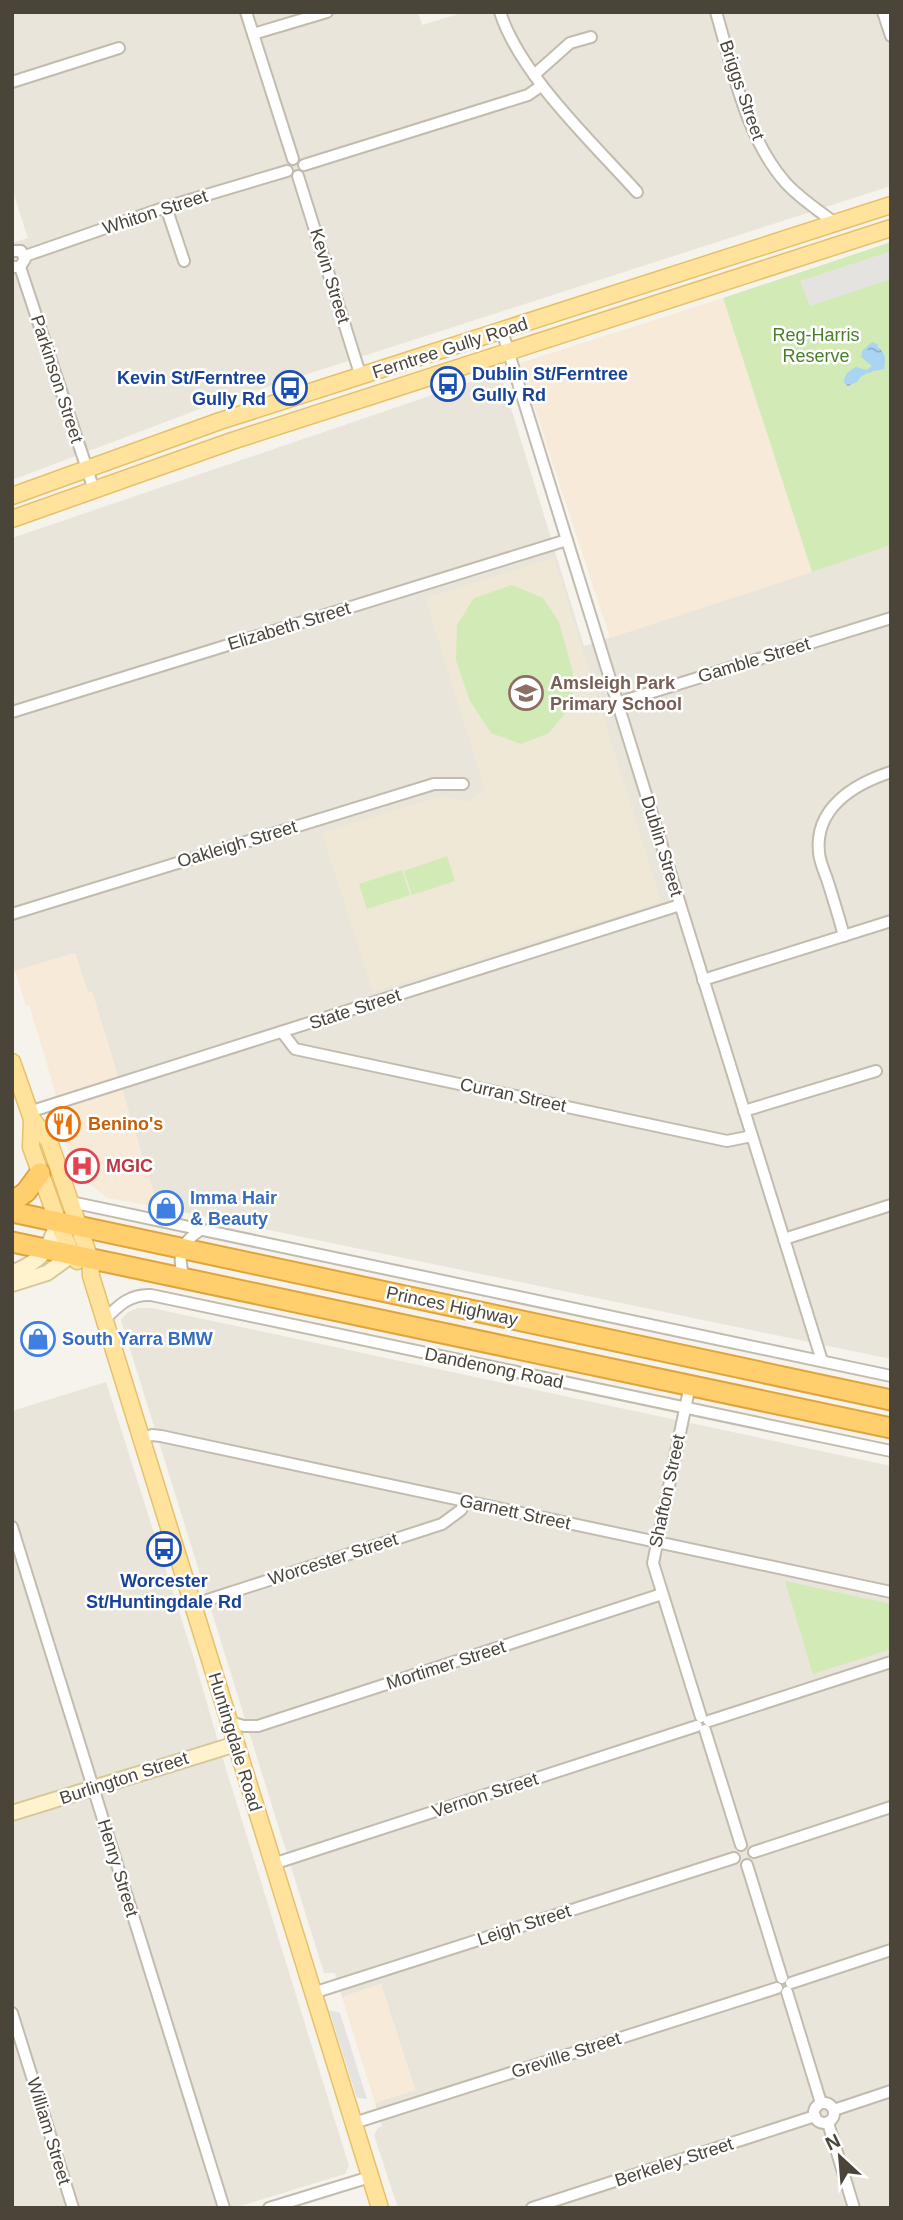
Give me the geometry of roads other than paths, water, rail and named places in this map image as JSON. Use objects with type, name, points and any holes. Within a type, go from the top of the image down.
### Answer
[{"type":"highway","points":[[12,1202],[26,1192],[40,1173]]},
{"type":"highway","name":"Princes Highway","points":[[12,1212],[891,1400]]},
{"type":"highway","name":"Princes Highway","points":[[12,1242],[85,1263],[185,1279],[891,1427]]},
{"type":"main road","name":"Ferntree Gully Road","points":[[12,496],[220,421],[891,205]]},
{"type":"main road","name":"Ferntree Gully Road","points":[[12,519],[232,441],[891,228]]},
{"type":"main road","name":"Huntingdale Road","points":[[12,1062],[30,1115],[31,1147],[40,1173],[58,1222],[85,1263]]},
{"type":"main road","name":"Huntingdale Road","points":[[30,1115],[49,1141],[80,1227],[85,1263],[105,1319],[380,2208]]},
{"type":"street","points":[[246,12],[293,159]]},
{"type":"street","points":[[253,34],[327,12]]},
{"type":"street","points":[[500,12],[514,45],[541,86],[637,192]]},
{"type":"street","name":"Briggs Street","points":[[716,12],[754,133],[769,160],[786,183],[835,223]]},
{"type":"street","points":[[883,12],[891,36]]},
{"type":"street","points":[[534,75],[570,43],[591,37]]},
{"type":"street","points":[[12,82],[119,48]]},
{"type":"street","points":[[301,171],[301,160],[293,159],[287,163],[290,175],[528,95],[541,86]]},
{"type":"street","name":"Whiton Street","points":[[25,256],[166,206],[287,171]]},
{"type":"street","name":"Kevin Street","points":[[301,171],[361,377]]},
{"type":"street","points":[[166,206],[184,261]]},
{"type":"street","points":[[13,249],[21,251],[25,256],[25,262],[16,267]]},
{"type":"street","name":"Parkinson Street","points":[[16,267],[94,490]]},
{"type":"street","name":"Dublin Street","points":[[502,331],[822,1361]]},
{"type":"street","name":"Elizabeth Street","points":[[12,712],[567,540]]},
{"type":"street","name":"Gamble Street","points":[[617,703],[891,618]]},
{"type":"street","points":[[845,936],[819,853],[822,828],[830,810],[846,793],[866,780],[891,772]]},
{"type":"street","name":"Oakleigh Street","points":[[12,914],[434,784],[463,784]]},
{"type":"street","name":"State Street","points":[[30,1115],[680,905]]},
{"type":"street","points":[[703,980],[891,921]]},
{"type":"street","name":"Curran Street","points":[[282,1032],[295,1049],[727,1141],[752,1136]]},
{"type":"street","points":[[744,1111],[876,1071]]},
{"type":"street","points":[[71,1202],[891,1376]]},
{"type":"street","points":[[783,1239],[891,1205]]},
{"type":"street","points":[[12,1273],[47,1250],[58,1222]]},
{"type":"street","points":[[185,1279],[181,1265],[183,1247],[187,1239],[200,1230]]},
{"type":"street","points":[[12,1284],[47,1273],[65,1262],[85,1263]]},
{"type":"street","name":"Dandenong Road","points":[[105,1319],[128,1299],[151,1295],[891,1451]]},
{"type":"street","points":[[594,1337],[600,1314]]},
{"type":"street","name":"Shafton Street","points":[[690,1385],[653,1563],[741,1845]]},
{"type":"street","name":"Garnett Street","points":[[140,1438],[161,1436],[891,1592]]},
{"type":"street","name":"Worcester Street","points":[[192,1605],[442,1524],[461,1510],[465,1501]]},
{"type":"street","name":"Henry Street","points":[[12,1527],[224,2208]]},
{"type":"street","name":"Mortimer Street","points":[[229,1722],[258,1726],[662,1594]]},
{"type":"street","name":"Vernon Street","points":[[273,1864],[891,1662]]},
{"type":"street","name":"Burlington Street","points":[[12,1814],[236,1744]]},
{"type":"street","points":[[754,1852],[891,1807]]},
{"type":"street","points":[[741,1845],[750,1847],[754,1852],[753,1860],[747,1865],[737,1863],[734,1858],[735,1850],[741,1845]]},
{"type":"street","name":"Leigh Street","points":[[313,1993],[734,1858]]},
{"type":"street","points":[[747,1865],[821,2103]]},
{"type":"street","name":"Greville Street","points":[[354,2123],[891,1950]]},
{"type":"street","name":"William Street","points":[[12,2013],[73,2208]]},
{"type":"street","points":[[834,2110],[891,2091]]},
{"type":"street","points":[[828,2123],[821,2122],[815,2116],[815,2108],[821,2103],[827,2103],[834,2110]]},
{"type":"street","points":[[828,2123],[833,2118],[834,2110]]},
{"type":"street","name":"Berkeley Street","points":[[532,2208],[815,2116]]},
{"type":"street","points":[[828,2123],[854,2208]]},
{"type":"street","points":[[269,2208],[370,2177]]},
{"type":"water","points":[[872,342],[877,344],[884,354],[884,369],[865,374],[848,386],[844,383],[849,372],[856,367],[867,370],[872,366],[861,357],[862,351]]},
{"type":"place","name":"Dublin St/Ferntree Gully Rd","points":[[448,384]]},
{"type":"place","name":"Kevin St/Ferntree Gully Rd","points":[[290,388]]},
{"type":"place","name":"Amsleigh Park Primary School","points":[[526,693]]},
{"type":"place","name":"Benino's","points":[[63,1124]]},
{"type":"place","name":"MGIC","points":[[82,1166]]},
{"type":"place","name":"Imma Hair & Beauty","points":[[166,1208]]},
{"type":"place","name":"South Yarra BMW","points":[[38,1339]]},
{"type":"place","name":"Worcester St/Huntingdale Rd","points":[[164,1549]]},
{"type":"park label","name":"Reg-Harris Reserve","points":[[816,345]]}]
